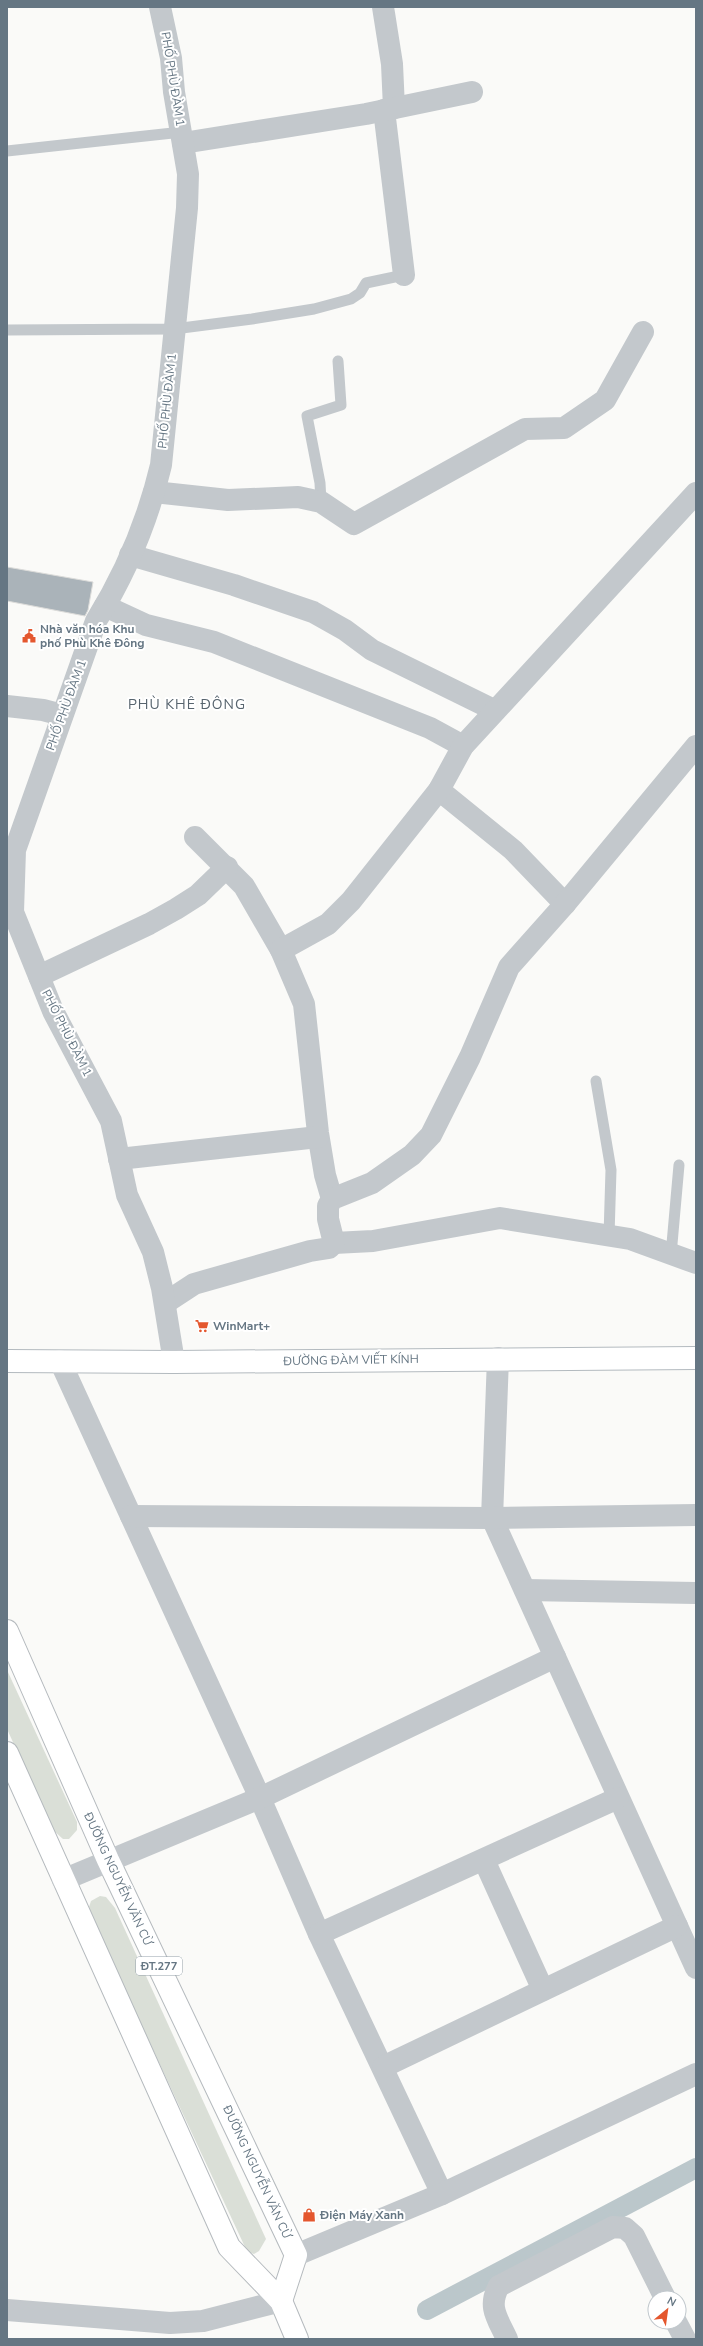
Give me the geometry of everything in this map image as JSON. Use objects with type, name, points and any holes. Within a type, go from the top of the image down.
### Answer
[{"type":"main road","name":"ĐƯỜNG ĐÀM VIẾT KÍNH","points":[[7,1361],[174,1362],[498,1358],[696,1358]]},
{"type":"main road","name":"ĐƯỜNG NGUYỄN VĂN CỪ","points":[[7,1631],[108,1860],[296,2255]]},
{"type":"main road","points":[[7,1753],[229,2247],[281,2301],[297,2339]]},
{"type":"main road","points":[[281,2301],[296,2255]]},
{"type":"street","name":"PHỐ PHÙ ĐÀM 1","points":[[160,7],[171,58],[174,92],[188,174],[187,208],[160,465],[154,492],[130,555],[96,621],[15,850],[13,912],[53,1011],[111,1121],[127,1195],[154,1252],[165,1304],[174,1362]]},
{"type":"street","points":[[384,7],[392,64],[389,109],[404,275]]},
{"type":"street","points":[[183,138],[389,109],[472,92]]},
{"type":"street","points":[[154,492],[228,500],[298,497],[321,502],[354,524],[525,429],[564,428],[605,400],[643,332]]},
{"type":"street","points":[[281,950],[328,924],[351,901],[439,790],[463,746],[494,710],[594,606],[696,494]]},
{"type":"street","points":[[130,555],[234,585],[313,612],[345,630],[372,650],[494,710]]},
{"type":"street","points":[[105,606],[146,625],[214,642],[430,728],[463,746]]},
{"type":"street","points":[[7,706],[43,710],[62,715]]},
{"type":"street","points":[[334,1243],[328,1219],[328,1206],[332,1199],[372,1183],[412,1155],[431,1135],[470,1057],[509,967],[565,904],[696,746]]},
{"type":"street","points":[[439,790],[513,850],[565,904]]},
{"type":"street","points":[[195,838],[227,867],[244,886],[281,950],[304,1004],[318,1138],[325,1175],[332,1199]]},
{"type":"street","points":[[39,976],[150,924],[176,910],[198,895],[227,867]]},
{"type":"street","points":[[119,1158],[318,1138]]},
{"type":"street","points":[[165,1304],[194,1284],[310,1251],[329,1248],[334,1243],[372,1241],[500,1218],[630,1239],[670,1255],[696,1263]]},
{"type":"street","points":[[498,1358],[492,1518],[696,1968]]},
{"type":"street","points":[[60,1361],[260,1798],[319,1934],[442,2194]]},
{"type":"street","points":[[131,1516],[492,1518],[696,1515]]},
{"type":"street","points":[[525,1590],[696,1593]]},
{"type":"street","points":[[63,1880],[260,1798],[555,1657]]},
{"type":"street","points":[[319,1934],[618,1798]]},
{"type":"street","points":[[484,1860],[543,1990]]},
{"type":"street","points":[[383,2067],[677,1926]]},
{"type":"street","points":[[296,2255],[442,2194],[696,2074]]},
{"type":"street","points":[[507,2339],[493,2309],[493,2296],[499,2286],[612,2227],[625,2228],[634,2236],[661,2290]]},
{"type":"street","points":[[7,2310],[170,2323],[203,2321],[281,2301]]},
{"type":"lane","points":[[7,151],[183,138]]},
{"type":"lane","points":[[7,330],[174,329],[314,309],[350,300],[360,293],[366,283],[404,275]]},
{"type":"lane","points":[[321,502],[320,483],[307,416],[342,405],[338,361]]},
{"type":"lane","points":[[596,1081],[611,1170],[609,1236]]},
{"type":"lane","points":[[670,1255],[679,1165]]},
{"type":"shaded area","points":[[7,1670],[77,1822],[77,1830],[69,1839],[63,1839],[53,1830],[7,1729]]},
{"type":"shaded area","points":[[100,1896],[106,1897],[115,1908],[266,2239],[259,2251],[254,2254],[248,2252],[245,2247],[99,1934],[89,1907],[91,1901]]},
{"type":"building","points":[[7,567],[93,582],[88,610],[85,616],[7,601]]},
{"type":"waterway","points":[[427,2310],[696,2168]]},
{"type":"place","name":"Nhà văn hóa Khu phố Phù Khê Đông","points":[[29,636]]},
{"type":"place","name":"WinMart+","points":[[202,1326]]},
{"type":"place","name":"Điện Máy Xanh","points":[[309,2215]]},
{"type":"district","name":"PHÙ KHÊ ĐÔNG","points":[[187,704]]}]
